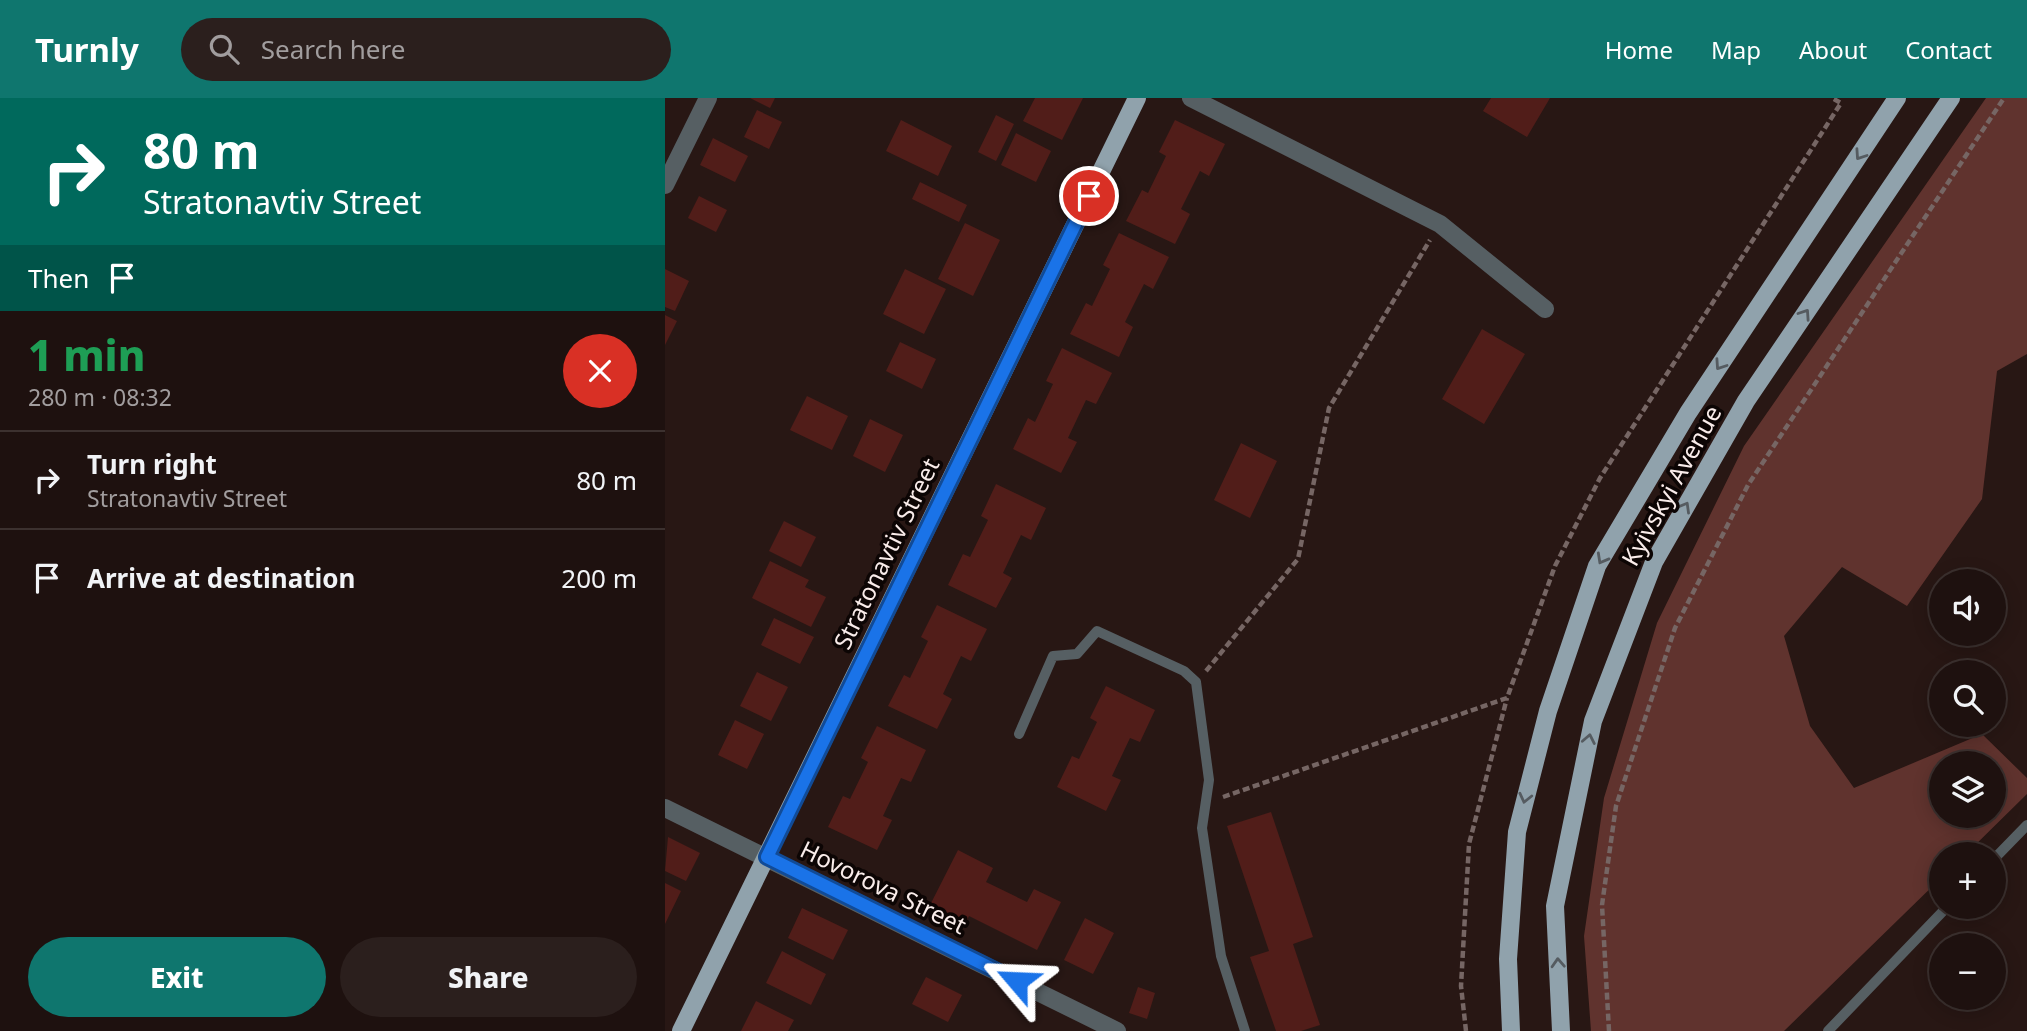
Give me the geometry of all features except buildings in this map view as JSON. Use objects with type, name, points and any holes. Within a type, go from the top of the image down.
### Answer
[{"type":"main road","name":"Stratonavtiv Street","points":[[681,1031],[1137,98]]},
{"type":"main road","name":"Kyivskyi Avenue","points":[[1511,1031],[1508,959],[1517,832],[1548,711],[1597,566],[1688,413],[1897,98]]},
{"type":"main road","name":"Kyivskyi Avenue","points":[[1562,1031],[1555,906],[1593,721],[1654,562],[1746,401],[1951,98]]},
{"type":"street","points":[[665,185],[708,98]]},
{"type":"street","points":[[1191,98],[1440,224],[1545,309]]},
{"type":"street","name":"Hovorova Street","points":[[665,808],[1117,1031]]},
{"type":"lane","points":[[1019,734],[1053,656],[1077,654],[1097,631],[1184,671],[1196,682],[1209,780],[1202,828],[1221,956],[1245,1031]]},
{"type":"lane","points":[[2006,847],[2027,825]]},
{"type":"lane","points":[[1828,1031],[1936,919]]},
{"type":"path","points":[[1466,1031],[1461,986],[1469,844],[1507,698],[1555,566],[1600,478],[1841,103],[1832,98]]},
{"type":"path","points":[[1609,1031],[1602,905],[1616,806],[1675,628],[1748,485],[2004,98]]},
{"type":"path","points":[[1196,682],[1298,559],[1329,408],[1440,224]]},
{"type":"path","points":[[1206,804],[1507,698]]},
{"type":"shaded area","points":[[1986,98],[2027,98],[2027,354],[1997,371],[1982,499],[1933,569],[1929,569],[1929,575],[1907,606],[1842,567],[1784,636],[1810,726],[1854,788],[1929,756],[1929,828],[1992,828],[1978,842],[1929,842],[1929,890],[1784,1031],[1591,1031],[1584,936],[1604,798],[1657,623],[1744,446]]},
{"type":"shaded area","points":[[1975,737],[1985,737],[1999,751],[1942,751]]},
{"type":"shaded area","points":[[2006,757],[2027,778],[2027,794],[2006,815]]},
{"type":"route","points":[[1017,981],[767,857],[1089,196]]}]
